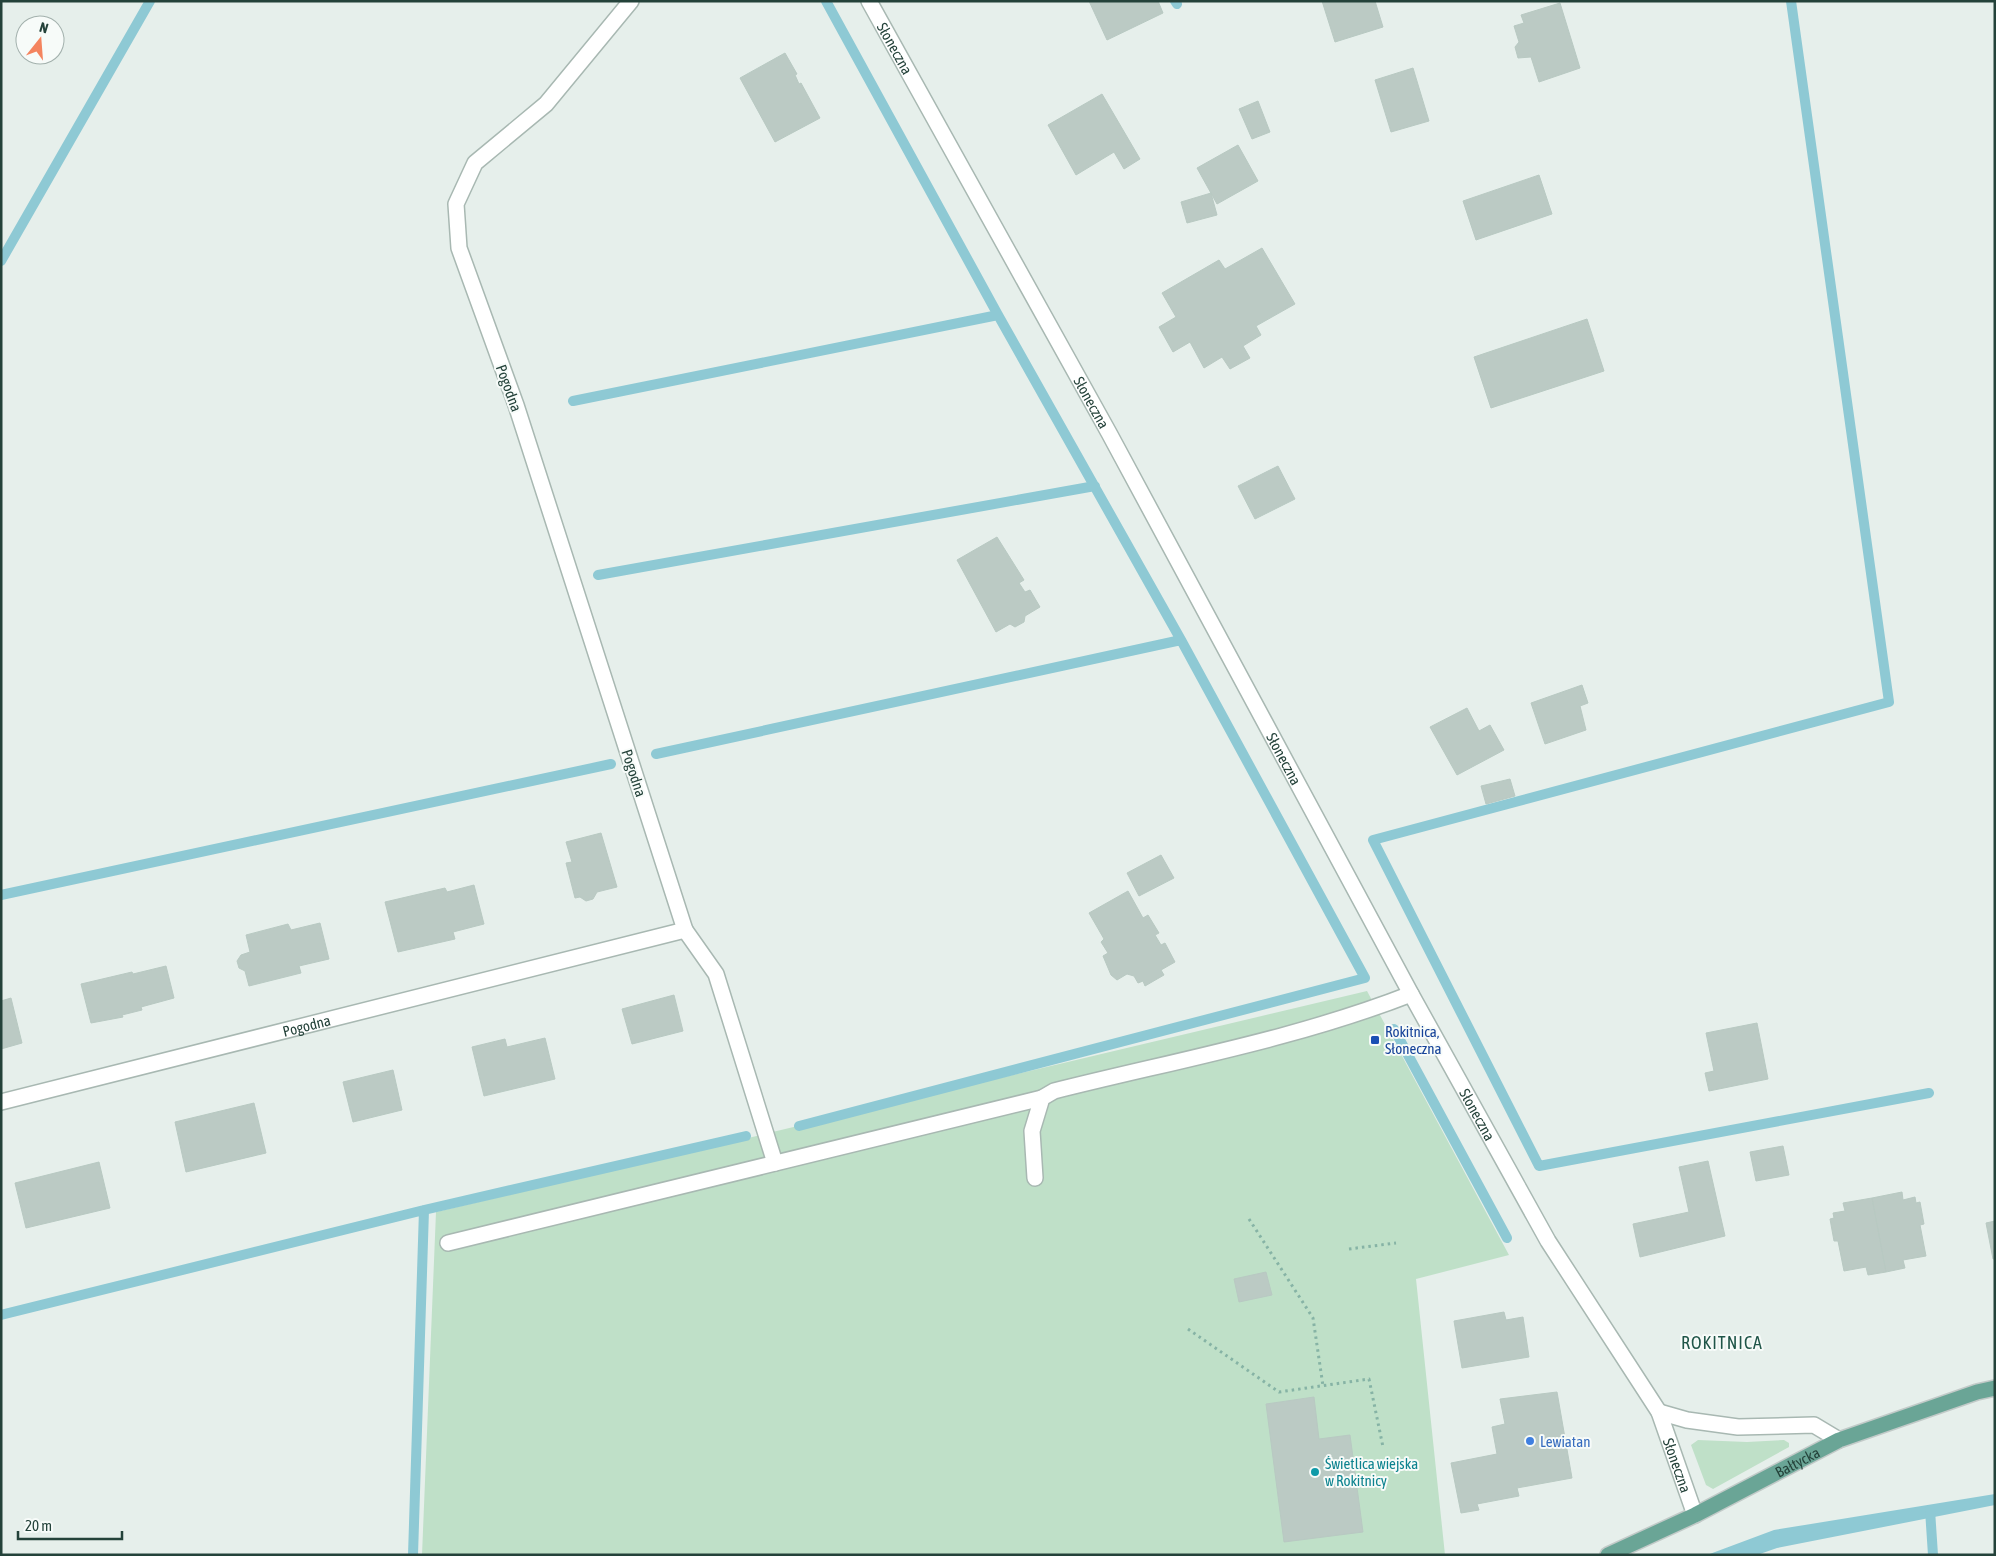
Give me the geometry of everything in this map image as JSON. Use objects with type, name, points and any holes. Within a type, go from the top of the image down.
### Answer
[{"type":"main road","name":"Bałtycka","points":[[1608,1555],[1695,1515],[1839,1440],[1977,1392],[1995,1388]]},
{"type":"street","name":"Pogodna","points":[[1,1102],[685,930],[516,405],[459,248],[457,222],[456,204],[475,163],[546,104],[632,1]]},
{"type":"street","name":"Słoneczna","points":[[869,1],[1109,433],[1411,994],[1548,1242],[1659,1412],[1695,1515]]},
{"type":"street","points":[[685,930],[716,974],[775,1163]]},
{"type":"street","points":[[448,1243],[1042,1098],[1054,1091],[1361,1014],[1411,994]]},
{"type":"street","points":[[1035,1178],[1032,1131],[1042,1098]]},
{"type":"street","points":[[1659,1412],[1697,1422],[1738,1427],[1814,1425],[1839,1440]]},
{"type":"path","points":[[1249,1219],[1313,1318],[1323,1386]]},
{"type":"path","points":[[1349,1249],[1396,1243]]},
{"type":"path","points":[[1188,1329],[1279,1392],[1369,1379],[1383,1446]]},
{"type":"green space","points":[[1367,991],[1509,1255],[1416,1279],[1445,1555],[422,1555],[436,1212]]},
{"type":"green space","points":[[1698,1440],[1747,1442],[1784,1440],[1789,1443],[1789,1447],[1713,1489],[1706,1485],[1691,1445]]},
{"type":"water","points":[[1995,1494],[1995,1505],[1777,1548],[1757,1555],[1707,1555],[1774,1530]]},
{"type":"building","points":[[1089,1],[1158,1],[1163,13],[1107,40]]},
{"type":"building","points":[[1322,1],[1375,1],[1383,27],[1335,42]]},
{"type":"building","points":[[1560,3],[1580,68],[1539,82],[1531,57],[1518,58],[1515,47],[1519,42],[1514,26],[1524,23],[1521,15]]},
{"type":"building","points":[[785,53],[797,74],[795,75],[799,84],[801,83],[820,118],[775,142],[740,78]]},
{"type":"building","points":[[1413,68],[1429,121],[1391,132],[1375,80]]},
{"type":"building","points":[[1102,94],[1140,159],[1124,169],[1114,152],[1076,175],[1048,125]]},
{"type":"building","points":[[1258,101],[1270,132],[1252,139],[1239,109]]},
{"type":"building","points":[[1238,145],[1258,181],[1217,204],[1197,168]]},
{"type":"building","points":[[1539,175],[1552,214],[1476,240],[1463,201]]},
{"type":"building","points":[[1211,193],[1217,215],[1187,223],[1181,202]]},
{"type":"building","points":[[1262,248],[1295,304],[1256,326],[1261,335],[1243,346],[1250,358],[1230,369],[1222,357],[1204,368],[1190,342],[1173,352],[1159,327],[1176,317],[1162,293],[1219,260],[1225,269]]},
{"type":"building","points":[[1587,319],[1604,371],[1491,408],[1474,357]]},
{"type":"building","points":[[1278,466],[1295,499],[1255,519],[1238,486]]},
{"type":"building","points":[[997,537],[1024,580],[1019,583],[1025,592],[1030,590],[1040,607],[1025,616],[1024,622],[1015,627],[1010,624],[996,632],[957,560]]},
{"type":"building","points":[[1582,685],[1588,703],[1580,706],[1586,730],[1545,744],[1531,703]]},
{"type":"building","points":[[1467,708],[1479,731],[1490,725],[1504,750],[1457,775],[1430,727]]},
{"type":"building","points":[[1510,779],[1515,796],[1486,804],[1481,786]]},
{"type":"building","points":[[601,833],[617,887],[597,892],[593,899],[586,901],[580,897],[575,898],[566,863],[572,862],[566,842]]},
{"type":"building","points":[[1161,855],[1174,878],[1139,896],[1127,873]]},
{"type":"building","points":[[474,885],[484,924],[453,932],[455,939],[398,952],[385,902],[445,888],[447,892]]},
{"type":"building","points":[[1128,891],[1143,918],[1148,915],[1159,933],[1155,935],[1161,945],[1165,943],[1175,962],[1161,970],[1164,975],[1145,986],[1143,981],[1138,983],[1134,976],[1127,974],[1117,980],[1111,975],[1103,956],[1108,953],[1101,942],[1104,939],[1089,913]]},
{"type":"building","points":[[320,923],[329,959],[299,966],[301,973],[249,986],[245,971],[239,968],[237,961],[241,955],[250,952],[246,935],[288,924],[291,930]]},
{"type":"building","points":[[166,966],[174,998],[141,1007],[142,1010],[122,1015],[123,1017],[91,1023],[81,984]]},
{"type":"building","points":[[674,995],[683,1031],[632,1044],[622,1009]]},
{"type":"building","points":[[11,998],[22,1043],[1,1049],[1,1001]]},
{"type":"building","points":[[1757,1023],[1768,1079],[1709,1091],[1705,1073],[1714,1071],[1706,1033]]},
{"type":"building","points":[[545,1038],[555,1079],[484,1096],[472,1047],[505,1039],[507,1047]]},
{"type":"building","points":[[393,1070],[402,1110],[353,1122],[343,1082]]},
{"type":"building","points":[[254,1103],[266,1153],[186,1172],[175,1122]]},
{"type":"building","points":[[1783,1146],[1789,1175],[1756,1181],[1750,1152]]},
{"type":"building","points":[[1708,1161],[1725,1236],[1640,1257],[1633,1224],[1689,1212],[1679,1167]]},
{"type":"building","points":[[99,1162],[110,1208],[26,1228],[15,1183]]},
{"type":"building","points":[[1902,1192],[1903,1200],[1915,1197],[1916,1203],[1920,1202],[1924,1224],[1920,1225],[1926,1256],[1903,1260],[1905,1268],[1886,1272],[1872,1198]]},
{"type":"building","points":[[1872,1198],[1886,1272],[1868,1275],[1866,1267],[1844,1271],[1838,1241],[1834,1241],[1830,1219],[1834,1218],[1833,1213],[1845,1211],[1843,1203]]},
{"type":"building","points":[[1995,1221],[1995,1259],[1993,1259],[1986,1223]]},
{"type":"building","points":[[1266,1272],[1272,1295],[1239,1302],[1234,1279]]},
{"type":"building","points":[[1504,1312],[1506,1320],[1523,1317],[1529,1357],[1462,1368],[1454,1321]]},
{"type":"building","name":"Lewiatan","points":[[1557,1392],[1572,1478],[1517,1488],[1519,1496],[1477,1504],[1479,1510],[1461,1513],[1451,1463],[1497,1454],[1492,1427],[1505,1424],[1500,1399]]},
{"type":"building","name":"Świetlica wiejska w Rokitnicy","points":[[1314,1397],[1319,1439],[1350,1435],[1363,1532],[1284,1542],[1266,1404]]},
{"type":"waterway","points":[[1,261],[150,1]]},
{"type":"waterway","points":[[799,1126],[1365,978],[1181,640],[998,315],[826,1]]},
{"type":"waterway","points":[[1791,1],[1889,702],[1373,840],[1539,1166],[1929,1093]]},
{"type":"waterway","points":[[573,401],[998,315]]},
{"type":"waterway","points":[[598,575],[1095,486]]},
{"type":"waterway","points":[[656,754],[1181,640]]},
{"type":"waterway","points":[[1,895],[611,764]]},
{"type":"waterway","points":[[1394,1029],[1507,1238]]},
{"type":"waterway","points":[[1,1315],[424,1210],[746,1136]]},
{"type":"waterway","points":[[413,1555],[424,1210]]},
{"type":"waterway","points":[[1930,1510],[1933,1555]]},
{"type":"place","name":"Rokitnica, Słoneczna","points":[[1375,1040]]},
{"type":"place","name":"Lewiatan","points":[[1530,1441]]},
{"type":"place","name":"Świetlica wiejska w Rokitnicy","points":[[1315,1472]]},
{"type":"district","name":"ROKITNICA","points":[[1722,1342]]}]
